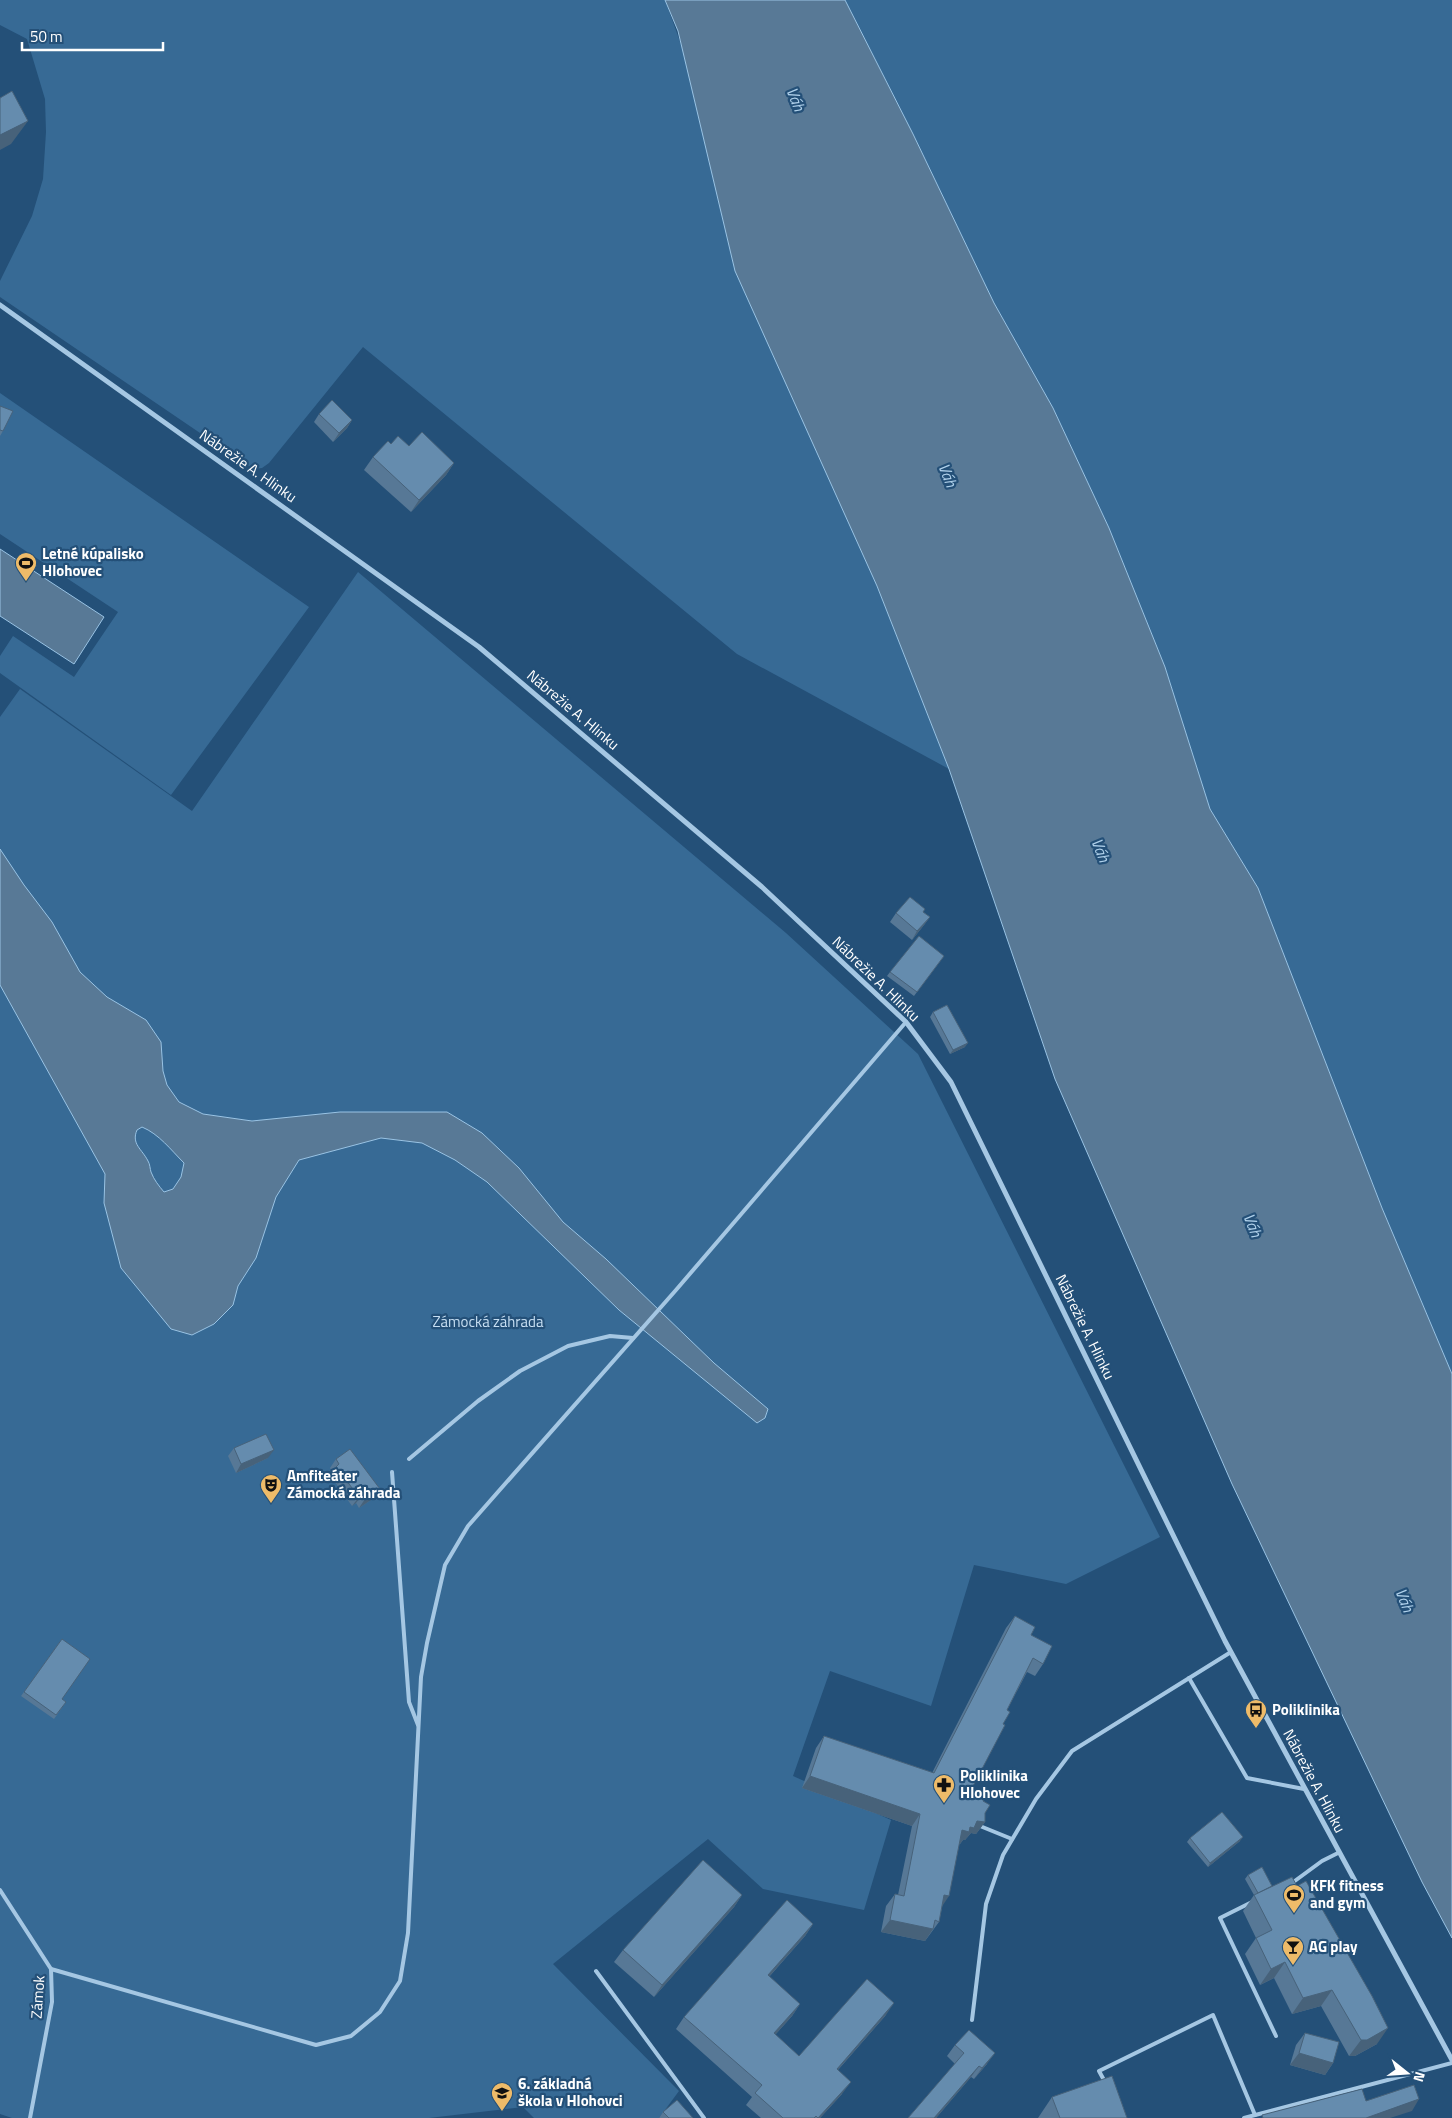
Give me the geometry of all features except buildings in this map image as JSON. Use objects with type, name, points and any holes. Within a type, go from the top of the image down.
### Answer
[{"type":"street","name":"Nábrežie A. Hlinku","points":[[0,305],[479,647],[762,887],[906,1022],[950,1082],[1231,1652],[1452,2061]]},
{"type":"lane","points":[[51,1969],[316,2045],[351,2036],[380,2012],[400,1981],[408,1933],[424,1660],[445,1565],[468,1526],[659,1309],[906,1022]]},
{"type":"lane","points":[[409,1459],[478,1401],[520,1371],[568,1346],[610,1336],[633,1338]]},
{"type":"lane","points":[[392,1472],[409,1702],[419,1728]]},
{"type":"lane","points":[[972,2020],[986,1904],[1003,1855],[1036,1799],[1072,1751],[1231,1652]]},
{"type":"lane","points":[[1189,1678],[1247,1778],[1304,1789]]},
{"type":"lane","points":[[980,1826],[1012,1839]]},
{"type":"lane","points":[[1288,1885],[1322,1861],[1338,1853]]},
{"type":"lane","name":"Zámok","points":[[0,1890],[51,1969],[52,2002],[30,2118]]},
{"type":"lane","points":[[1254,1902],[1220,1918],[1276,2036]]},
{"type":"lane","points":[[596,1971],[704,2118]]},
{"type":"lane","points":[[1107,2086],[1099,2071],[1213,2016],[1254,2115]]},
{"type":"lane","points":[[1244,2118],[1452,2061]]},
{"type":"green space","points":[[0,0],[665,0],[877,586],[949,769],[737,654],[363,347],[269,463],[262,468],[253,469],[0,297],[0,281],[32,216],[43,179],[46,132],[45,99],[27,39],[0,25]]},
{"type":"green space","points":[[845,0],[1452,0],[1452,1374],[1382,1208],[1258,888],[1210,809],[1165,667],[1109,528],[1053,408],[994,303],[913,134]]},
{"type":"green space","points":[[0,393],[309,607],[171,795],[0,673],[0,656],[13,636],[74,677],[118,612],[0,534]]},
{"type":"green space","name":"Zámocká záhrada","points":[[358,572],[786,933],[918,1054],[1160,1537],[1066,1584],[974,1565],[931,1706],[830,1671],[793,1776],[891,1820],[864,1910],[763,1889],[708,1839],[553,1964],[679,2091],[659,2118],[534,2118],[523,2107],[429,2118],[12,2118],[0,2114],[0,717],[20,689],[192,811]]},
{"type":"water","name":"Váh","points":[[665,0],[845,0],[913,134],[994,303],[1053,408],[1109,528],[1165,667],[1210,809],[1258,888],[1382,1208],[1452,1374],[1452,1938],[1422,1882],[1232,1484],[1055,1079],[949,769],[877,586],[735,271],[678,31]]},
{"type":"water","name":"Letné kúpalisko Hlohovec","points":[[0,549],[104,617],[74,664],[0,616]]},
{"type":"water","points":[[0,849],[52,922],[80,972],[107,997],[146,1020],[161,1042],[163,1071],[167,1085],[179,1102],[203,1114],[252,1121],[340,1112],[447,1112],[482,1133],[519,1168],[563,1222],[606,1259],[714,1363],[768,1409],[765,1418],[757,1423],[619,1310],[487,1182],[455,1160],[422,1143],[381,1138],[299,1160],[276,1197],[256,1258],[238,1286],[233,1305],[214,1324],[192,1335],[171,1329],[121,1268],[104,1203],[105,1174],[0,985]],"holes":[[[142,1127],[165,1143],[184,1163],[181,1177],[173,1189],[164,1192],[152,1175],[149,1162],[136,1143],[137,1130]]]},
{"type":"place","name":"Letné kúpalisko Hlohovec","points":[[26,582]]},
{"type":"place","name":"Amfiteáter Zámocká záhrada","points":[[271,1504]]},
{"type":"place","name":"Poliklinika","points":[[1256,1729]]},
{"type":"place","name":"Poliklinika Hlohovec","points":[[944,1804]]},
{"type":"place","name":"KFK fitness and gym","points":[[1294,1914]]},
{"type":"place","name":"AG play","points":[[1293,1966]]},
{"type":"place","name":"6. základná škola v Hlohovci","points":[[502,2112]]}]
